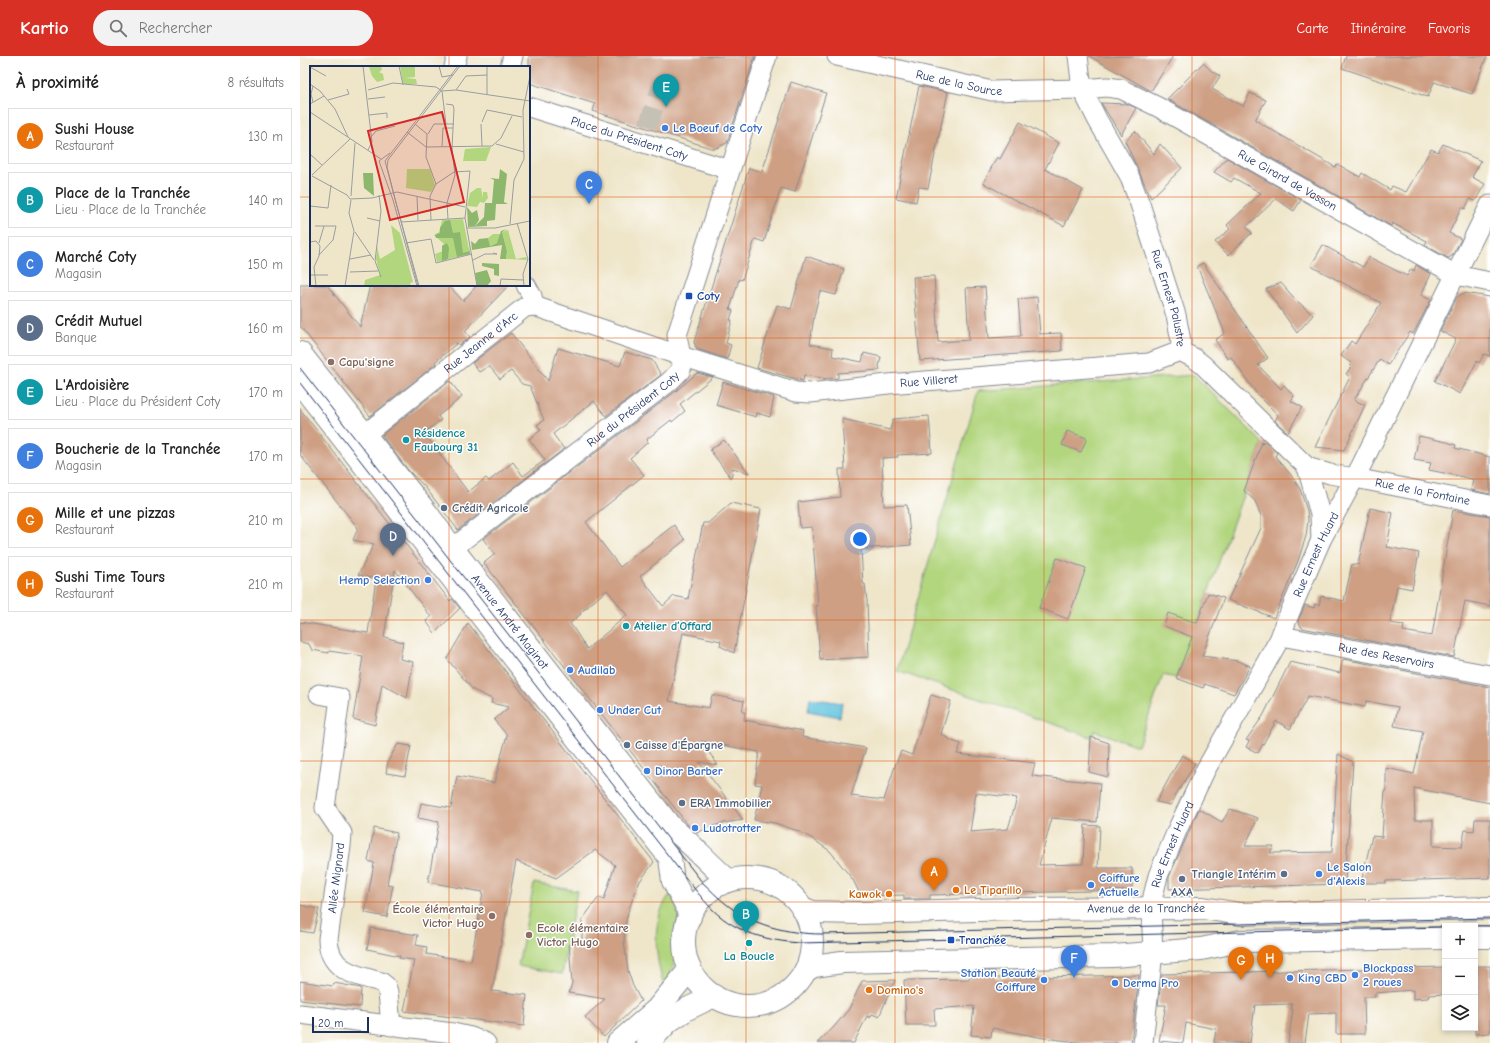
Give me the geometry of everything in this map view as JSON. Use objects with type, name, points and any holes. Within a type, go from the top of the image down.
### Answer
[{"type":"main road","name":"Avenue André Maginot","points":[[300,353],[426,512],[446,554],[670,858],[673,881],[685,903],[690,917]]},
{"type":"main road","name":"Avenue André Maginot","points":[[300,383],[446,554],[670,826],[685,838],[710,865],[729,881]]},
{"type":"main road","points":[[741,878],[765,880],[776,884],[795,899],[802,908],[808,920],[812,946],[805,971],[785,994],[772,1001],[758,1005],[743,1005],[728,1002],[714,996],[704,989],[696,979],[686,959],[684,937],[690,917],[696,905],[706,894],[717,886],[741,878]]},
{"type":"main road","name":"Avenue de la Tranchée","points":[[802,908],[813,912],[858,913],[1018,909],[1203,908],[1240,914],[1490,908]]},
{"type":"main road","points":[[1478,937],[1490,937]]},
{"type":"main road","points":[[805,971],[814,966],[842,962],[1113,956],[1201,949],[1241,941],[1442,938]]},
{"type":"main road","points":[[618,1043],[657,1009],[690,969]]},
{"type":"main road","points":[[648,1043],[669,1021],[687,1009],[714,996]]},
{"type":"street","points":[[454,66],[457,56]]},
{"type":"street","points":[[510,66],[513,56]]},
{"type":"street","name":"Rue du Président Coty","points":[[446,554],[669,382],[681,370],[682,363],[677,335],[767,56]]},
{"type":"street","name":"Rue de la Source","points":[[837,56],[992,91],[1082,89]]},
{"type":"street","name":"Rue Ernest Palustre","points":[[1078,56],[1082,89],[1097,119],[1129,175],[1140,204],[1176,315],[1181,341],[1180,351],[1194,358],[1203,365],[1307,468],[1320,514],[1322,540]]},
{"type":"street","name":"Rue Girard de Vasson","points":[[1082,89],[1107,87],[1121,89],[1137,96],[1456,275],[1490,282]]},
{"type":"street","name":"Place du Président Coty","points":[[530,107],[730,170]]},
{"type":"street","name":"Rue Ernest Huard","points":[[1143,1043],[1153,952],[1151,908],[1158,876],[1178,828],[1200,782],[1281,636],[1322,540],[1355,478],[1490,205]]},
{"type":"street","points":[[527,286],[532,296],[534,306],[681,356]]},
{"type":"street","name":"Rue Jeanne d'Arc","points":[[364,435],[525,307],[534,306]]},
{"type":"street","name":"Rue Villeret","points":[[681,356],[796,392],[810,392],[888,384],[1150,363],[1180,351]]},
{"type":"street","points":[[1307,468],[1355,478]]},
{"type":"street","name":"Rue de la Fontaine","points":[[1355,478],[1490,505]]},
{"type":"street","name":"Rue des Reservoirs","points":[[1281,636],[1490,675]]},
{"type":"street","name":"Allée Mignard","points":[[319,694],[340,698],[325,808],[342,832],[328,939],[329,949],[331,957],[342,969],[381,982],[386,986],[392,1026]]},
{"type":"street","points":[[300,1014],[453,1033],[471,1037],[486,1043]]},
{"type":"green space","points":[[1194,375],[1262,442],[1184,660],[1176,678],[1163,675],[1138,746],[1095,731],[1091,737],[897,671],[978,391]]},
{"type":"green space","points":[[534,883],[577,891],[562,974],[518,966]]},
{"type":"green space","points":[[671,893],[679,915],[675,935],[675,960],[669,980],[664,988],[656,939],[660,915],[664,904]]},
{"type":"water","points":[[810,698],[842,703],[840,717],[808,711]]},
{"type":"building","points":[[529,56],[755,56],[727,143],[714,149],[593,111],[595,104],[530,83]]},
{"type":"building","points":[[1089,56],[1173,56],[1151,91]]},
{"type":"building","points":[[1346,56],[1487,56],[1472,94],[1434,82],[1428,97],[1342,68]]},
{"type":"building","points":[[1203,63],[1220,76],[1212,89],[1243,106],[1250,93],[1266,100],[1255,120],[1335,167],[1337,164],[1360,177],[1362,173],[1390,190],[1392,186],[1406,192],[1431,149],[1438,152],[1443,144],[1481,161],[1472,177],[1485,184],[1475,201],[1470,199],[1465,209],[1462,207],[1449,233],[1461,239],[1452,256],[1448,258],[1425,245],[1427,241],[1392,223],[1391,226],[1167,99]]},
{"type":"building","points":[[791,82],[826,93],[795,192],[781,188],[764,242],[755,239],[742,280],[739,279],[730,309],[733,310],[730,320],[732,320],[726,343],[731,345],[727,359],[697,349],[694,342],[749,168],[762,172]]},
{"type":"building","points":[[919,86],[948,92],[928,188],[919,187],[916,202],[896,198]]},
{"type":"building","points":[[1101,103],[1127,104],[1136,108],[1121,135]]},
{"type":"building","points":[[1020,122],[1059,143],[1045,169],[1083,190],[1064,226],[983,183],[997,157],[1000,159]]},
{"type":"building","points":[[1135,131],[1154,154],[1160,144],[1182,168],[1151,198],[1125,141]]},
{"type":"building","points":[[1227,158],[1301,200],[1294,211],[1276,199],[1246,227],[1252,233],[1228,255],[1215,242],[1230,229],[1227,225],[1261,193],[1234,178],[1231,182],[1214,172]]},
{"type":"building","points":[[1323,245],[1363,267],[1369,257],[1407,276],[1411,269],[1414,271],[1416,265],[1431,274],[1421,295],[1431,300],[1413,334],[1410,332],[1388,365],[1380,359],[1354,400],[1365,405],[1344,450],[1315,447],[1350,377],[1346,374],[1351,367],[1351,363],[1341,356],[1351,341],[1355,344],[1381,303],[1311,266]]},
{"type":"building","points":[[806,256],[844,269],[836,295],[820,291],[814,316],[810,344],[833,348],[832,356],[862,362],[864,353],[881,357],[879,366],[880,370],[838,373],[838,378],[827,379],[804,375],[803,381],[757,368],[777,305],[791,309]]},
{"type":"building","points":[[1203,263],[1268,358],[1258,365],[1281,389],[1284,385],[1294,396],[1291,401],[1302,407],[1288,433],[1275,421],[1278,415],[1256,393],[1231,357],[1228,359],[1215,340],[1225,333],[1197,266]]},
{"type":"building","points":[[934,276],[938,342],[969,340],[966,288],[985,287],[989,338],[1021,336],[1018,299],[1037,297],[1040,334],[1061,333],[1062,351],[920,361],[913,277]]},
{"type":"building","points":[[1281,283],[1296,300],[1313,315],[1297,333],[1266,289]]},
{"type":"building","points":[[300,285],[328,286],[360,327],[370,286],[449,286],[463,301],[476,286],[508,286],[465,331],[470,337],[459,345],[457,343],[435,362],[436,364],[370,416],[300,326]]},
{"type":"building","points":[[1464,293],[1490,297],[1490,356],[1484,354],[1479,363],[1477,361],[1460,394],[1435,381],[1456,339],[1440,331],[1457,297]]},
{"type":"building","points":[[511,333],[548,381],[558,348],[620,366],[625,352],[652,360],[661,375],[606,416],[594,401],[553,434],[564,449],[458,530],[425,487],[408,470],[382,436],[450,381],[462,397],[438,416],[441,420],[424,433],[468,492],[486,478],[489,481],[513,462],[523,476],[545,460],[529,439],[541,430],[537,425],[544,420],[530,386],[522,384],[511,371],[500,379],[489,366],[479,372],[472,363]]},
{"type":"building","points":[[697,373],[713,377],[680,404],[685,411],[647,439],[648,442],[630,458],[644,475],[586,522],[620,567],[674,525],[685,540],[640,576],[663,606],[674,596],[688,599],[703,523],[708,523],[731,503],[761,509],[734,653],[720,646],[721,641],[683,633],[669,701],[709,708],[712,695],[744,701],[742,712],[745,712],[744,720],[803,731],[802,737],[866,748],[851,796],[884,800],[901,751],[912,755],[931,695],[951,701],[941,734],[952,741],[961,744],[957,754],[1035,763],[1032,776],[1100,783],[1097,822],[1052,818],[1039,865],[1083,864],[1085,825],[1100,826],[1098,868],[1132,868],[1132,890],[930,895],[930,899],[904,899],[904,895],[861,896],[853,880],[830,851],[798,831],[775,823],[754,820],[762,785],[755,784],[759,752],[701,741],[718,765],[699,762],[743,820],[709,827],[697,833],[688,825],[484,563],[495,554],[483,539],[676,391]],"holes":[[[607,590],[627,615],[587,649],[570,623]],[[976,793],[1017,798],[1008,829],[970,832]]]},
{"type":"building","points":[[723,382],[774,397],[770,417],[757,413],[756,417],[716,405]]},
{"type":"building","points":[[300,409],[450,601],[452,599],[460,608],[435,633],[426,621],[431,617],[395,570],[384,637],[403,642],[400,659],[413,662],[407,698],[382,684],[375,725],[353,719],[363,656],[312,650],[309,644],[300,642],[300,622],[368,633],[376,579],[358,575],[374,544],[353,540],[358,528],[300,455]]},
{"type":"building","points":[[929,416],[932,453],[897,455],[898,457],[882,458],[884,506],[907,505],[911,545],[861,549],[863,584],[865,584],[867,601],[869,657],[820,660],[816,606],[818,606],[812,527],[800,528],[798,502],[840,497],[839,469],[845,469],[842,419],[890,430],[893,419]]},
{"type":"building","points":[[1067,431],[1087,438],[1081,452],[1062,445]]},
{"type":"building","points":[[1419,436],[1447,442],[1456,445],[1455,448],[1490,457],[1490,494],[1471,490],[1473,479],[1429,470],[1431,463],[1414,460]]},
{"type":"building","points":[[724,440],[749,473],[733,468],[731,478],[710,450]]},
{"type":"building","points":[[1265,441],[1277,453],[1275,456],[1291,475],[1300,489],[1307,511],[1308,520],[1306,536],[1298,561],[1274,618],[1228,600],[1261,528],[1261,516],[1255,501],[1244,491],[1262,442],[1263,444]]},
{"type":"building","points":[[1370,508],[1393,513],[1387,547],[1419,553],[1412,589],[1397,586],[1390,623],[1404,625],[1403,631],[1432,636],[1453,510],[1490,516],[1490,606],[1465,601],[1454,657],[1302,628],[1298,621],[1305,605],[1314,608],[1315,604],[1319,605],[1321,596],[1344,601],[1352,564],[1358,565]]},
{"type":"building","points":[[1057,558],[1086,568],[1068,619],[1039,608]]},
{"type":"building","points":[[1208,593],[1224,598],[1202,656],[1238,661],[1250,666],[1234,694],[1205,684],[1203,688],[1176,678],[1192,637],[1164,626],[1168,613],[1197,623]]},
{"type":"building","points":[[468,623],[654,862],[640,881],[628,912],[625,926],[624,941],[628,971],[633,986],[641,1001],[604,1037],[585,1017],[605,999],[569,993],[572,983],[569,944],[582,943],[582,920],[599,897],[604,899],[615,865],[595,850],[556,878],[516,861],[492,991],[527,995],[524,1026],[404,1011],[414,960],[399,958],[400,956],[367,949],[371,928],[418,935],[416,945],[427,947],[426,954],[471,961],[483,892],[428,882],[439,822],[418,818],[421,803],[451,808],[457,776],[494,783],[507,735],[494,720],[509,707],[491,703],[492,699],[473,690],[447,659]]},
{"type":"building","points":[[1343,659],[1490,687],[1490,803],[1414,788],[1415,820],[1433,820],[1433,846],[1462,847],[1465,830],[1474,831],[1475,819],[1490,819],[1490,878],[1361,883],[1372,836],[1382,837],[1386,790],[1386,768],[1414,774],[1423,731],[1394,726],[1398,707],[1366,701],[1365,707],[1308,696],[1290,729],[1276,721],[1258,753],[1246,747],[1249,741],[1246,740],[1263,716],[1290,662],[1340,673]]},
{"type":"building","points":[[1091,737],[1109,743],[1108,777],[1089,772]]},
{"type":"building","points":[[398,744],[411,746],[405,776],[386,773],[388,761]]},
{"type":"building","points":[[1338,754],[1353,762],[1345,884],[1169,889],[1169,877],[1199,809],[1222,822],[1230,809],[1258,818],[1245,846],[1274,846],[1270,853],[1332,852]]},
{"type":"building","points":[[1182,755],[1195,763],[1171,805],[1156,802]]},
{"type":"building","points":[[374,828],[397,833],[387,884],[393,885],[387,917],[365,913],[374,863],[368,861]]},
{"type":"building","points":[[300,905],[319,909],[313,933],[300,931]]},
{"type":"building","points":[[1478,966],[1490,966],[1490,1033],[1475,1034],[1475,1031],[1478,1031]]},
{"type":"building","points":[[1442,967],[1442,994],[1429,995],[1428,998],[1413,999],[1413,990],[1375,993],[1375,997],[1364,997],[1365,1034],[1336,1034],[1336,1013],[1309,1014],[1305,1043],[1288,1043],[1293,1009],[1291,1009],[1292,1004],[1255,1005],[1250,1043],[1214,1043],[1216,1029],[1186,1023],[1183,1043],[1159,1041],[1166,1005],[1158,1005],[1163,974]]},
{"type":"building","points":[[995,971],[995,978],[1139,975],[1131,1043],[1085,1043],[1044,1038],[992,1028],[991,1037],[971,1035],[974,1006],[934,1009],[935,1025],[906,1025],[904,980],[969,979],[970,972]]},
{"type":"building","points":[[895,980],[879,1017],[872,1014],[870,1018],[867,1016],[854,1043],[817,1043],[833,1028],[849,1009],[862,981]]},
{"type":"building","points":[[300,981],[333,986],[334,983],[361,988],[360,1007],[300,1000]]},
{"type":"tunnel","points":[[648,126],[661,87]]},
{"type":"tram line","points":[[300,368],[702,882],[722,901],[746,917],[770,927],[809,934],[1490,918]]},
{"type":"tram line","points":[[300,383],[696,891],[713,910],[732,925],[765,938],[800,943],[1442,927]]},
{"type":"tram line","points":[[1478,926],[1490,926]]},
{"type":"place","name":"L'Ardoisière","points":[[666,107]]},
{"type":"place","name":"Le Boeuf de Coty","points":[[665,128]]},
{"type":"place","name":"Marché Coty","points":[[589,204]]},
{"type":"place","name":"Coty","points":[[689,296]]},
{"type":"place","name":"Capu'signe","points":[[331,362]]},
{"type":"place","name":"Résidence Faubourg 31","points":[[406,440]]},
{"type":"place","name":"Crédit Agricole","points":[[444,508]]},
{"type":"place","name":"Crédit Mutuel","points":[[393,556]]},
{"type":"place","name":"Hemp Selection","points":[[428,580]]},
{"type":"place","name":"Atelier d’Offard","points":[[626,626]]},
{"type":"place","name":"Audilab","points":[[570,670]]},
{"type":"place","name":"Under Cut","points":[[600,710]]},
{"type":"place","name":"Caisse d'Épargne","points":[[627,745]]},
{"type":"place","name":"Dinor Barber","points":[[647,771]]},
{"type":"place","name":"ERA Immobilier","points":[[682,803]]},
{"type":"place","name":"Ludotrotter","points":[[695,828]]},
{"type":"place","name":"Triangle Intérim","points":[[1284,874]]},
{"type":"place","name":"Le Salon d'Alexis","points":[[1319,874]]},
{"type":"place","name":"AXA","points":[[1182,879]]},
{"type":"place","name":"Coiffure Actuelle","points":[[1091,885]]},
{"type":"place","name":"Le Tiparillo","points":[[956,890]]},
{"type":"place","name":"Sushi House","points":[[934,891]]},
{"type":"place","name":"Kawok","points":[[889,894]]},
{"type":"place","name":"École élémentaire Victor Hugo","points":[[492,916]]},
{"type":"place","name":"Place de la Tranchée","points":[[746,934]]},
{"type":"place","name":"Ecole élémentaire Victor Hugo","points":[[529,935]]},
{"type":"place","name":"Tranchée","points":[[951,940]]},
{"type":"place","name":"La Boucle","points":[[749,943]]},
{"type":"place","name":"Blockpass 2 roues","points":[[1355,975]]},
{"type":"place","name":"Boucherie de la Tranchée","points":[[1074,978]]},
{"type":"place","name":"Sushi Time Tours","points":[[1270,978]]},
{"type":"place","name":"King CBD","points":[[1290,978]]},
{"type":"place","name":"Station Beauté Coiffure","points":[[1044,980]]},
{"type":"place","name":"Mille et une pizzas","points":[[1241,980]]},
{"type":"place","name":"Derma Pro","points":[[1115,983]]},
{"type":"place","name":"Domino's","points":[[869,990]]}]
